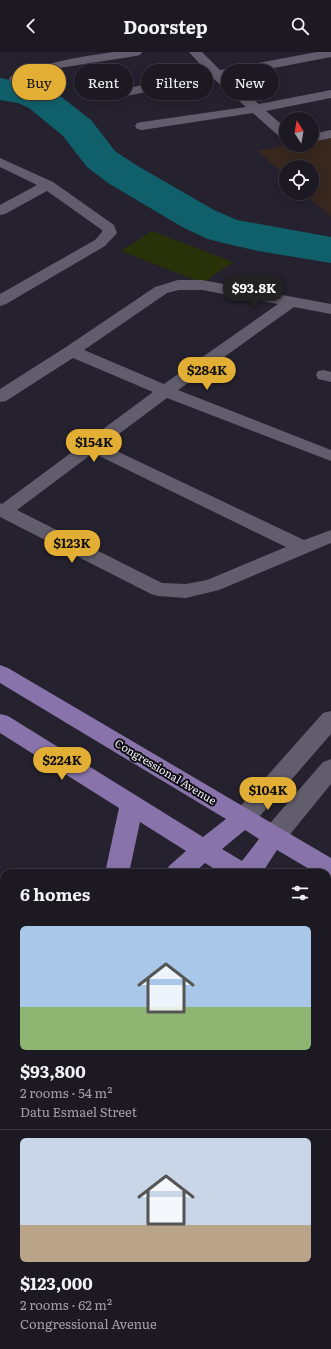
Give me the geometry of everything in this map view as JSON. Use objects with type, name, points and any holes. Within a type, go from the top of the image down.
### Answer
[{"type":"main road","name":"Congressional Avenue","points":[[0,673],[329,869]]},
{"type":"main road","points":[[0,722],[234,869]]},
{"type":"main road","points":[[118,869],[132,804]]},
{"type":"main road","points":[[182,869],[203,850],[244,818]]},
{"type":"main road","points":[[251,869],[274,836]]},
{"type":"street","points":[[63,64],[136,52]]},
{"type":"street","points":[[195,52],[216,74],[279,129]]},
{"type":"street","points":[[133,90],[331,53]]},
{"type":"street","points":[[142,126],[256,109],[331,94]]},
{"type":"street","points":[[319,137],[331,134]]},
{"type":"street","points":[[0,162],[48,185],[109,228],[110,233],[100,243],[0,301]]},
{"type":"street","points":[[0,211],[48,185]]},
{"type":"street","points":[[0,397],[72,351],[161,290],[178,286],[202,285],[331,309]]},
{"type":"street","points":[[290,302],[2,510],[158,589],[186,592],[212,585],[331,536]]},
{"type":"street","points":[[72,351],[165,391],[331,456]]},
{"type":"street","points":[[92,446],[304,548]]},
{"type":"street","points":[[244,818],[331,720]]},
{"type":"street","points":[[274,836],[331,768]]},
{"type":"shaded area","points":[[331,135],[331,217],[312,200],[319,200],[319,160],[279,160],[279,170],[258,151],[279,146],[279,152],[319,152],[319,138]]},
{"type":"green space","points":[[152,231],[233,262],[203,283],[121,251]]},
{"type":"waterway","points":[[0,89],[27,94],[42,100],[77,128],[101,159],[122,174],[199,219],[223,230],[258,238],[331,250]]}]
